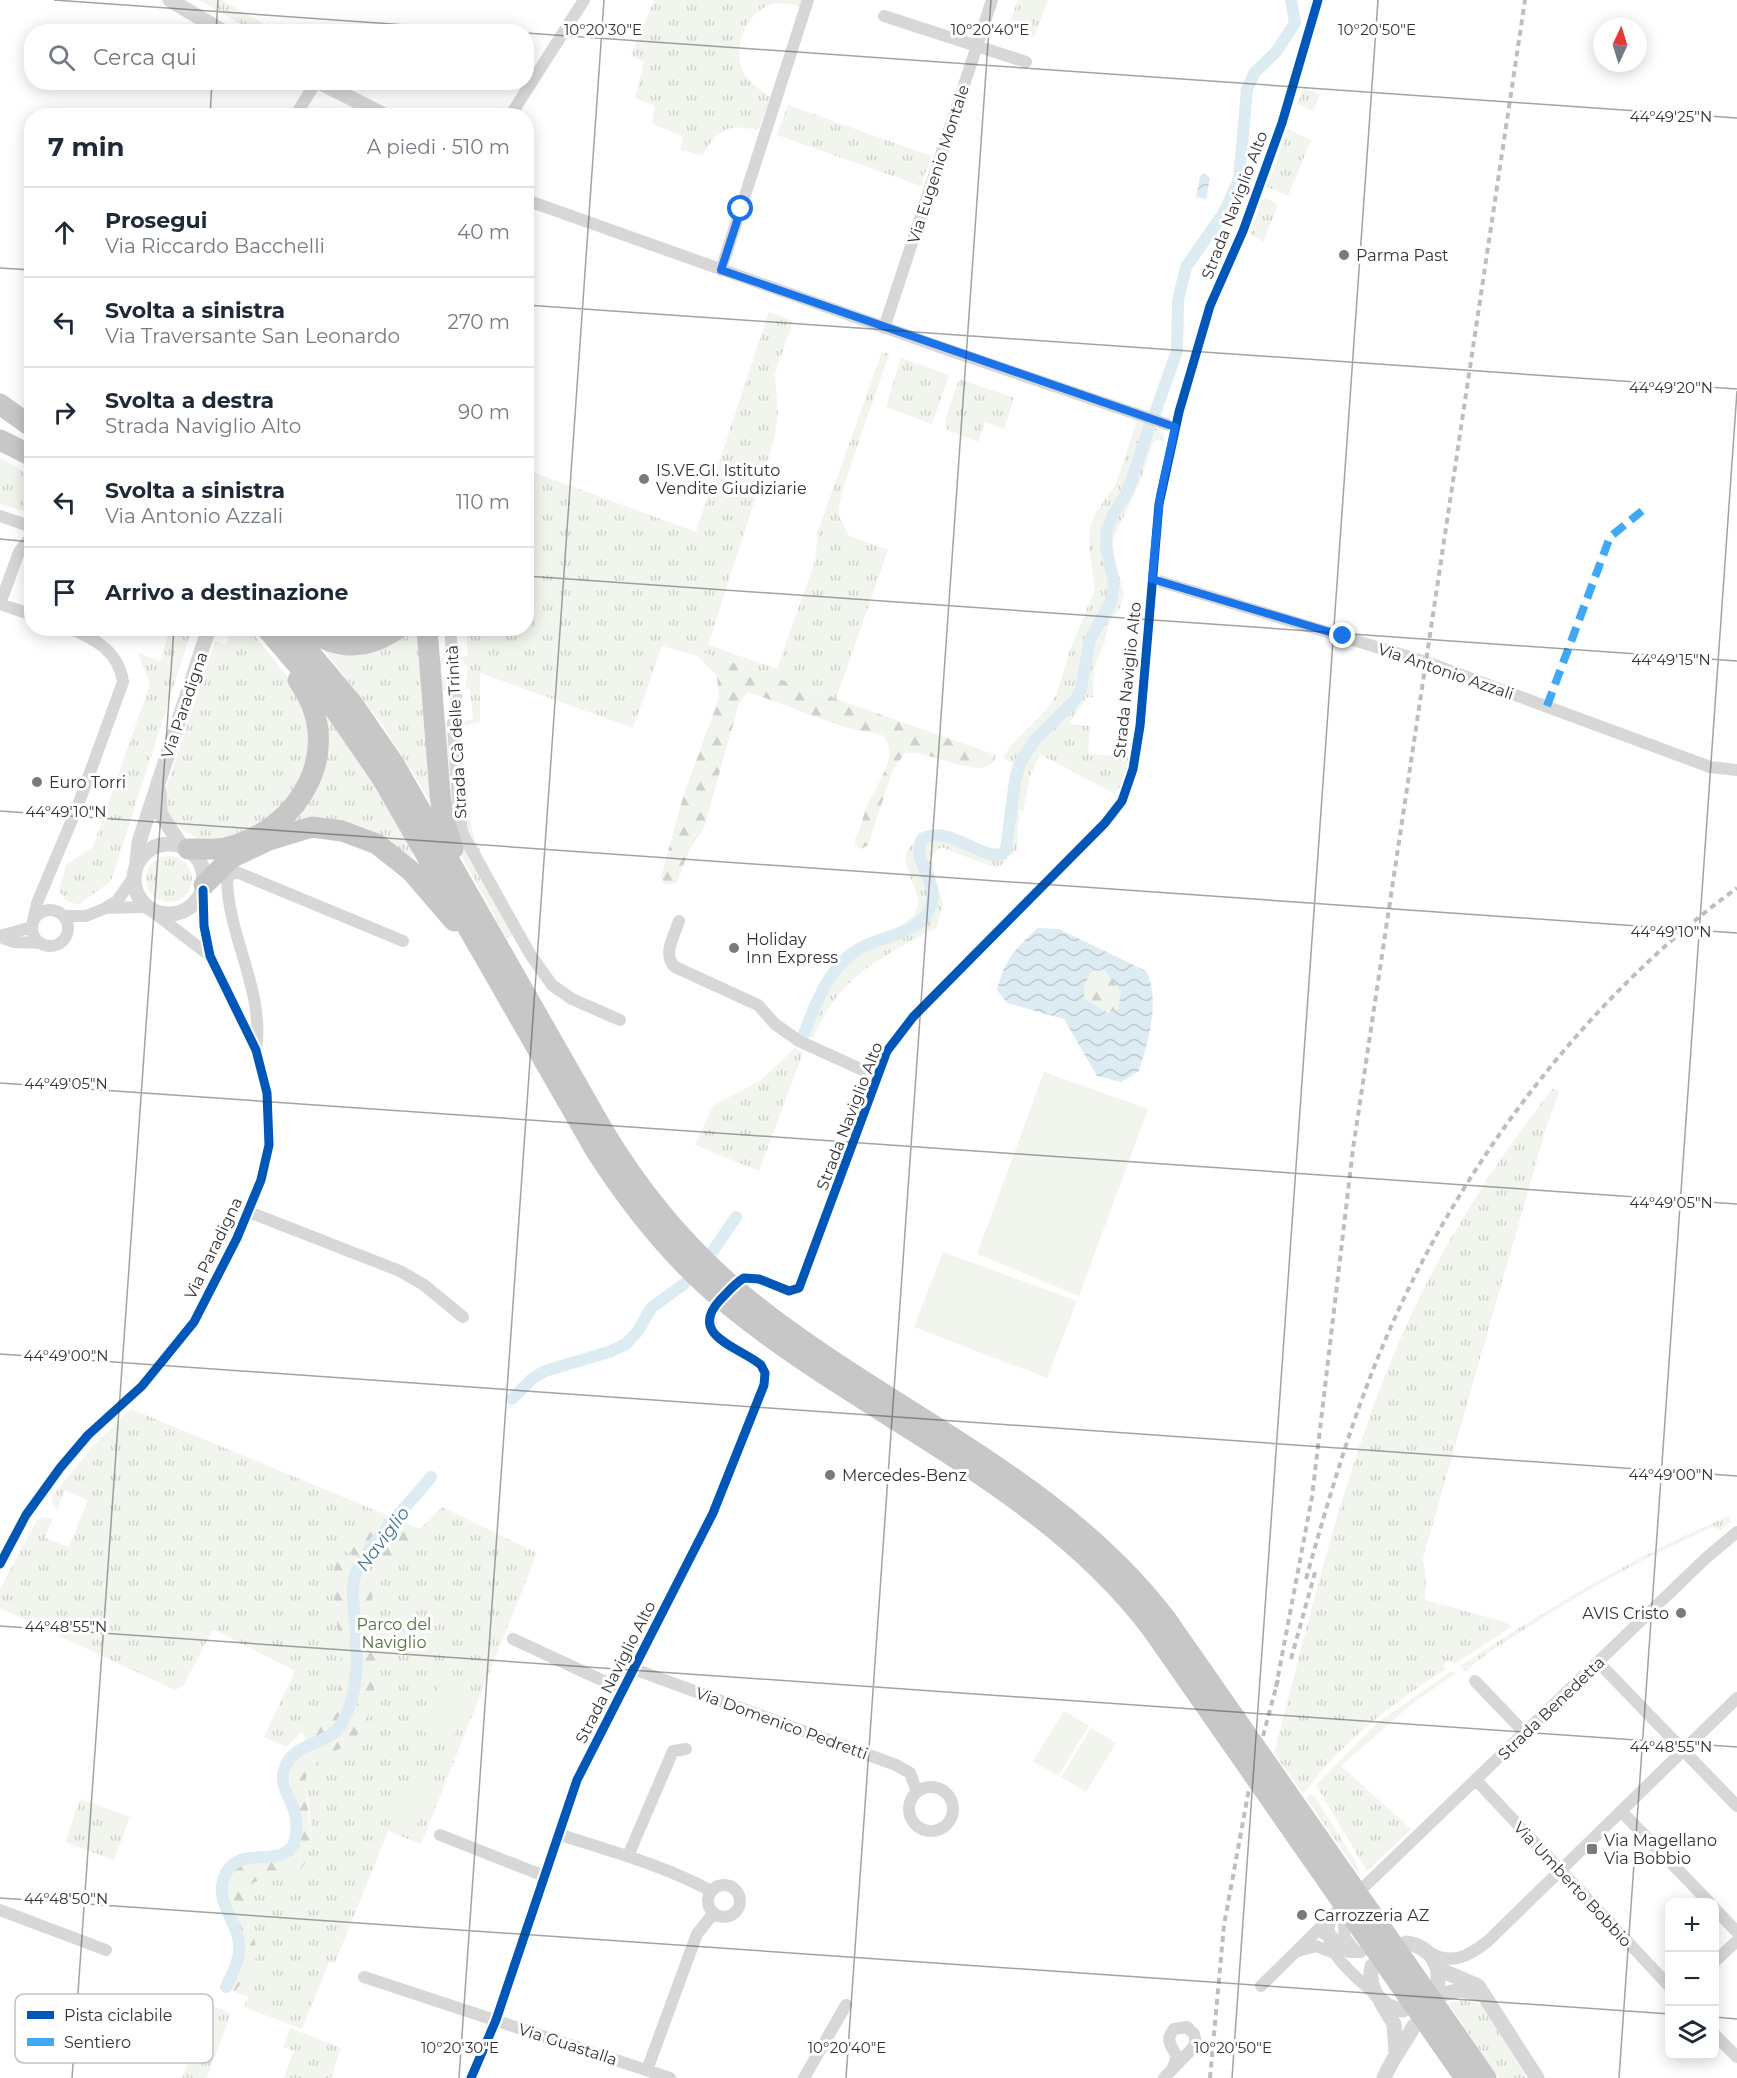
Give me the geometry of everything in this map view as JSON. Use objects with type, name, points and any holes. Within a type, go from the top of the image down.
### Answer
[{"type":"highway","points":[[0,405],[24,422]]},
{"type":"highway","points":[[0,421],[24,433]]},
{"type":"highway","points":[[0,440],[24,452]]},
{"type":"highway","points":[[184,847],[227,847],[275,825],[298,802],[314,770],[318,734],[314,708],[302,685],[266,636]]},
{"type":"highway","points":[[273,636],[323,694],[376,767],[617,1183],[656,1233],[699,1279],[778,1342],[1040,1518],[1159,1624]]},
{"type":"highway","points":[[296,636],[332,678],[387,753],[621,1159],[654,1205],[693,1249],[735,1288],[776,1320],[1010,1475],[1061,1513],[1118,1565],[1449,2040],[1486,2078]]},
{"type":"highway","points":[[318,636],[326,641],[354,646],[374,642],[384,636]]},
{"type":"highway","points":[[427,636],[431,704],[443,818],[454,851],[490,921],[503,954]]},
{"type":"highway","points":[[203,888],[231,858],[290,832],[312,827],[342,831],[377,844],[411,871],[450,915],[527,1030]]},
{"type":"highway","points":[[1449,2040],[1465,2078]]},
{"type":"street","points":[[170,0],[210,24]]},
{"type":"street","points":[[534,78],[584,0]]},
{"type":"street","points":[[721,270],[808,0]]},
{"type":"street","name":"Via Eugenio Montale","points":[[884,328],[992,0]]},
{"type":"street","name":"Strada Naviglio Alto","points":[[741,1279],[756,1278],[789,1292],[796,1291],[801,1286],[887,1051],[912,1017],[1105,823],[1122,801],[1133,769],[1140,726],[1160,496],[1175,427],[1202,332],[1247,222],[1279,133],[1318,0]]},
{"type":"street","points":[[884,16],[1026,62]]},
{"type":"street","points":[[300,108],[313,90]]},
{"type":"street","points":[[334,90],[370,108]]},
{"type":"street","points":[[515,108],[527,90]]},
{"type":"street","points":[[534,205],[884,328],[1175,427]]},
{"type":"street","points":[[0,516],[24,524]]},
{"type":"street","points":[[24,546],[19,552],[0,604],[24,612]]},
{"type":"street","name":"Via Antonio Azzali","points":[[1152,579],[1426,662],[1710,767],[1737,770]]},
{"type":"street","points":[[41,943],[33,933],[32,924],[37,903],[77,808],[123,682],[121,669],[103,645],[84,636]]},
{"type":"street","name":"Via Paradigna","points":[[207,636],[139,842],[133,878],[134,889],[149,909],[210,956]]},
{"type":"street","name":"Strada Cà delle Trinità","points":[[451,636],[457,711],[453,723],[459,815],[463,835],[546,978],[565,995],[621,1020]]},
{"type":"street","name":"Via Paradigna","points":[[0,1564],[26,1515],[65,1462],[96,1427],[142,1386],[194,1322],[249,1212],[261,1180],[269,1145],[267,1093],[256,1050],[210,956],[204,926],[204,871],[198,858],[184,847],[160,813],[158,782]]},
{"type":"street","points":[[137,862],[145,852],[156,846],[184,847]]},
{"type":"street","name":"Via Paradigna","points":[[256,1050],[259,1035],[256,1002],[228,903],[227,879],[234,871],[403,941]]},
{"type":"street","points":[[0,936],[14,942],[53,945],[64,938],[86,916],[117,901],[133,878]]},
{"type":"street","points":[[47,882],[68,927],[64,938]]},
{"type":"street","points":[[106,908],[149,909],[164,914],[182,912],[197,901],[203,888]]},
{"type":"street","points":[[0,936],[32,924],[36,916],[47,910],[86,916]]},
{"type":"street","name":"Strada Naviglio Alto","points":[[679,921],[668,956],[675,968],[758,1005],[775,1024],[799,1041],[878,1077]]},
{"type":"street","points":[[249,1212],[400,1271],[424,1285],[463,1317]]},
{"type":"street","name":"Strada Naviglio Alto","points":[[471,2078],[496,2020],[577,1780],[713,1513],[765,1381],[765,1373],[761,1365],[722,1342],[714,1333],[710,1323],[714,1308]]},
{"type":"street","name":"Strada Benedetta","points":[[1366,1886],[1713,1551],[1737,1532]]},
{"type":"street","points":[[513,1639],[623,1690]]},
{"type":"street","points":[[1598,1662],[1737,1806]]},
{"type":"street","name":"Via Domenico Pedretti","points":[[634,1669],[897,1765],[910,1773],[917,1792]]},
{"type":"street","points":[[1475,1680],[1525,1732]]},
{"type":"street","points":[[1430,1956],[1453,1960],[1466,1957],[1478,1949],[1737,1698]]},
{"type":"street","points":[[628,1856],[673,1751],[686,1749]]},
{"type":"street","name":"Via Umberto Bobbio","points":[[1476,1780],[1665,1982]]},
{"type":"street","points":[[1621,1811],[1705,1898]]},
{"type":"street","points":[[558,1834],[628,1856],[690,1880],[711,1891]]},
{"type":"street","points":[[440,1835],[544,1876]]},
{"type":"street","points":[[717,1886],[729,1886],[736,1891],[740,1900],[734,1915],[719,1917],[713,1914],[707,1902],[711,1891],[717,1886]]},
{"type":"street","points":[[0,1910],[106,1950]]},
{"type":"street","points":[[1719,1913],[1737,1932]]},
{"type":"street","points":[[647,2070],[697,1934],[713,1914]]},
{"type":"street","points":[[1261,1986],[1334,1914],[1327,1934],[1329,1945],[1378,1997],[1391,2008],[1403,2010]]},
{"type":"street","points":[[1327,1934],[1349,1952],[1362,1952],[1346,1941],[1344,1925]]},
{"type":"street","points":[[1308,1938],[1327,1934]]},
{"type":"street","points":[[1719,1957],[1737,1941]]},
{"type":"street","points":[[1406,1943],[1430,1956],[1445,1972],[1476,1985],[1537,2078]]},
{"type":"street","points":[[1298,1951],[1320,1946],[1337,1956]]},
{"type":"street","points":[[1430,1956],[1438,1974],[1439,1990],[1461,1990],[1484,1995]]},
{"type":"street","points":[[1372,1966],[1371,1983],[1394,2024],[1396,2052]]},
{"type":"street","name":"Via Guastalla","points":[[364,1977],[670,2078]]},
{"type":"street","points":[[804,2078],[846,2005]]},
{"type":"street","points":[[1384,2078],[1396,2052],[1405,2043],[1414,2026]]},
{"type":"street","points":[[1719,2039],[1737,2057]]},
{"type":"green space","points":[[199,0],[222,0],[264,24],[241,24]]},
{"type":"green space","points":[[654,0],[802,0],[800,6],[780,3],[767,6],[751,19],[741,39],[740,60],[743,70],[753,84],[771,97],[758,130],[732,128],[725,130],[714,139],[703,155],[680,150],[683,137],[652,123],[655,106],[635,98],[644,62],[631,56]]},
{"type":"green space","points":[[1018,0],[1048,0],[1034,37],[1007,29]]},
{"type":"green space","points":[[1304,88],[1320,94],[1313,111],[1297,104]]},
{"type":"green space","points":[[788,105],[931,156],[921,186],[777,135]]},
{"type":"green space","points":[[1288,129],[1311,140],[1288,196],[1267,187]]},
{"type":"green space","points":[[1266,198],[1278,205],[1263,242],[1250,233],[1262,200]]},
{"type":"green space","points":[[769,312],[793,321],[775,374],[778,414],[774,440],[708,645],[777,669],[815,561],[818,531],[882,352],[889,354],[842,491],[838,514],[849,536],[888,550],[836,699],[699,651],[698,656],[662,646],[633,728],[480,673],[480,722],[459,727],[465,794],[474,838],[533,951],[466,835],[457,721],[473,720],[470,689],[465,689],[468,668],[459,658],[468,656],[467,636],[534,636],[534,473],[696,532]]},
{"type":"green space","points":[[901,358],[949,375],[932,424],[886,407]]},
{"type":"green space","points":[[959,379],[1014,398],[1004,429],[985,422],[978,442],[947,430],[945,421]]},
{"type":"green space","points":[[1137,421],[1147,424],[1120,497],[1108,513],[1102,531],[1102,547],[1110,583],[1109,598],[1086,637],[1074,695],[1030,740],[1016,762],[1010,785],[1009,823],[1004,814],[1012,763],[1003,758],[1011,745],[1045,711],[1056,696],[1070,650],[1095,589],[1089,546],[1090,527],[1096,512],[1116,484]]},
{"type":"green space","points":[[1156,428],[1164,435],[1164,443],[1159,439],[1153,443],[1140,482],[1113,539],[1114,557],[1124,594],[1120,608],[1109,622],[1105,641],[1094,668],[1093,697],[1086,698],[1069,724],[1090,726],[1088,754],[1130,757],[1123,782],[1115,794],[1040,754],[1030,776],[1023,812],[1019,810],[1017,849],[999,867],[941,847],[930,858],[943,904],[937,927],[864,970],[836,998],[813,1038],[809,1036],[828,987],[846,962],[868,948],[919,926],[928,917],[936,899],[923,853],[924,845],[934,840],[945,840],[990,858],[1001,857],[1011,849],[1022,766],[1042,738],[1080,703],[1095,638],[1114,606],[1117,585],[1109,544],[1111,527],[1135,487],[1149,436]]},
{"type":"green space","points":[[0,458],[24,472],[24,511],[0,504]]},
{"type":"green space","points":[[168,636],[190,636],[111,881],[78,905],[65,900],[59,890],[66,865],[93,847],[150,684],[138,653],[160,661]]},
{"type":"green space","points":[[229,636],[255,636],[300,692],[312,752],[284,811],[227,841],[205,842],[184,831],[173,820],[167,810],[166,789],[215,641],[226,645]]},
{"type":"green space","points":[[379,636],[420,636],[431,802],[383,726],[324,650]]},
{"type":"green space","points":[[431,636],[436,636],[438,658],[445,658],[440,671],[447,683],[447,690],[440,691],[443,722],[450,722],[457,825],[516,932],[506,938],[464,861],[451,826],[437,725]]},
{"type":"green space","points":[[699,651],[996,755],[991,764],[981,768],[955,764],[926,755],[904,754],[892,772],[868,845],[861,849],[855,845],[855,839],[866,808],[885,771],[889,752],[888,743],[882,735],[847,728],[748,692],[739,703],[704,828],[689,850],[677,883],[665,884],[661,877],[683,797],[719,698],[717,676],[698,656]]},
{"type":"green space","points":[[329,720],[374,784],[413,853],[412,857],[381,835],[349,823],[327,821],[292,823],[325,721]]},
{"type":"green space","points":[[914,843],[915,856],[928,885],[927,904],[922,912],[906,925],[886,934],[907,922],[916,911],[917,895],[906,859],[908,850]]},
{"type":"green space","points":[[169,856],[185,863],[192,879],[185,895],[169,902],[153,895],[146,879],[153,863]]},
{"type":"green space","points":[[1104,969],[1122,991],[1118,1009],[1108,1013],[1084,1000],[1084,986],[1091,972]]},
{"type":"green space","points":[[795,1048],[803,1053],[759,1171],[695,1145],[713,1106],[761,1080]]},
{"type":"green space","points":[[1044,1072],[1148,1109],[1079,1296],[977,1254]]},
{"type":"green space","points":[[1553,1088],[1559,1093],[1546,1128],[1423,1558],[1426,1579],[1425,1600],[1505,1622],[1511,1627],[1456,1663],[1447,1661],[1443,1666],[1446,1669],[1368,1725],[1334,1757],[1303,1794],[1274,1753],[1333,1531],[1368,1421],[1388,1367],[1441,1255],[1494,1170]]},
{"type":"green space","points":[[943,1252],[1077,1301],[1047,1378],[914,1327]]},
{"type":"green space","name":"Parco del Naviglio","points":[[131,1409],[420,1529],[442,1507],[537,1553],[421,1844],[388,1831],[335,1963],[329,1962],[302,2029],[244,2007],[248,1997],[235,1992],[250,1970],[256,1956],[254,1938],[245,1906],[244,1896],[247,1889],[258,1881],[294,1876],[305,1861],[310,1841],[305,1779],[318,1761],[302,1732],[286,1747],[264,1737],[295,1671],[217,1631],[212,1631],[183,1686],[175,1690],[0,1608],[0,1589],[37,1520],[44,1517],[53,1518],[45,1538],[69,1547],[88,1500],[65,1490],[57,1510],[52,1503],[54,1494],[92,1447]]},
{"type":"green space","points":[[381,1512],[394,1518],[359,1557],[344,1551]]},
{"type":"green space","points":[[1729,1516],[1731,1522],[1721,1530],[1713,1527],[1643,1560],[1515,1636],[1466,1671],[1460,1666],[1525,1624],[1625,1566]]},
{"type":"green space","points":[[403,1522],[420,1529],[385,1569],[368,1562]]},
{"type":"green space","points":[[338,1558],[353,1565],[348,1586],[347,1610],[351,1685],[345,1707],[333,1725],[311,1738],[307,1729],[327,1713],[337,1694],[341,1673],[334,1603],[334,1580]]},
{"type":"green space","points":[[364,1569],[377,1575],[372,1602],[379,1657],[373,1698],[362,1730],[347,1744],[323,1757],[317,1747],[340,1732],[354,1713],[360,1691],[358,1591]]},
{"type":"green space","points":[[1452,1671],[1462,1677],[1455,1674],[1413,1703],[1341,1766],[1411,1829],[1367,1871],[1316,1785],[1377,1723]]},
{"type":"green space","points":[[441,1681],[472,1693],[451,1743],[421,1730]]},
{"type":"green space","points":[[1064,1711],[1089,1726],[1058,1776],[1033,1761]]},
{"type":"green space","points":[[1091,1728],[1116,1743],[1086,1792],[1061,1777]]},
{"type":"green space","points":[[312,1748],[318,1761],[306,1777],[310,1829],[308,1855],[303,1866],[294,1876],[258,1881],[247,1889],[244,1896],[245,1906],[254,1938],[256,1956],[250,1970],[235,1992],[227,1989],[240,1964],[243,1938],[228,1899],[227,1886],[232,1874],[240,1867],[285,1859],[294,1852],[301,1839],[302,1826],[291,1786],[290,1764],[297,1755]]},
{"type":"green space","points":[[410,1776],[432,1786],[413,1834],[390,1824]]},
{"type":"green space","points":[[1310,1794],[1315,1797],[1354,1859],[1362,1879],[1306,1798]]},
{"type":"green space","points":[[80,1799],[130,1817],[114,1860],[65,1842]]},
{"type":"green space","points":[[1463,2000],[1481,2004],[1527,2078],[1499,2078],[1448,2003]]},
{"type":"green space","points":[[213,2006],[231,2013],[213,2062]]},
{"type":"green space","points":[[290,2028],[341,2048],[331,2078],[284,2078],[294,2051],[283,2047]]},
{"type":"green space","points":[[188,2063],[213,2063],[207,2078],[182,2078]]},
{"type":"water","points":[[1204,173],[1210,178],[1206,199],[1196,197],[1200,176]]},
{"type":"water","points":[[1038,928],[1059,929],[1146,971],[1150,982],[1153,1007],[1152,1021],[1139,1071],[1121,1082],[1097,1076],[1064,1019],[1007,1003],[997,990],[1003,971],[1011,956]],"holes":[[[1104,969],[1121,992],[1118,1009],[1108,1013],[1084,999],[1084,986],[1091,972]]]},
{"type":"waterway","name":"Naviglio","points":[[1155,413],[1177,351],[1178,301],[1186,267],[1223,214],[1239,180],[1247,89],[1255,72],[1276,52],[1295,23],[1291,0]]},
{"type":"waterway","name":"Naviglio","points":[[804,1034],[819,997],[841,963],[862,947],[914,926],[927,914],[932,903],[932,893],[920,857],[919,848],[922,839],[939,835],[949,837],[994,855],[1002,854],[1006,849],[1015,781],[1021,761],[1035,740],[1075,700],[1081,690],[1090,639],[1111,602],[1114,584],[1106,547],[1107,530],[1113,515],[1128,491],[1150,425]]},
{"type":"waterway","name":"Naviglio","points":[[713,1251],[736,1217]]},
{"type":"waterway","name":"Naviglio","points":[[512,1399],[533,1378],[545,1371],[609,1352],[626,1344],[638,1331],[651,1308],[684,1284]]},
{"type":"waterway","name":"Naviglio","points":[[226,1987],[239,1955],[237,1934],[223,1901],[222,1883],[226,1873],[241,1860],[279,1855],[294,1844],[296,1820],[284,1786],[284,1770],[288,1761],[295,1754],[336,1730],[348,1711],[356,1673],[354,1579],[377,1540],[431,1477]]},
{"type":"railway","points":[[1276,1687],[1312,1497],[1353,1149],[1525,0]]},
{"type":"railway","points":[[1306,1579],[1349,1435],[1381,1350],[1411,1284],[1446,1219],[1485,1156],[1528,1095],[1575,1037],[1626,983],[1680,933],[1737,888]]},
{"type":"railway","points":[[1291,1659],[1316,1569]]},
{"type":"railway","points":[[1263,1736],[1278,1680]]},
{"type":"railway","points":[[1210,2078],[1224,1925],[1249,1789]]},
{"type":"marked path","points":[[1547,706],[1610,537],[1642,511]]},
{"type":"cycle path","points":[[471,2078],[496,2020],[577,1780],[713,1513],[764,1385],[765,1373],[761,1365],[730,1346],[713,1332],[710,1323],[711,1312],[720,1300],[744,1278],[759,1279],[789,1291],[799,1288],[887,1051],[913,1017],[1105,823],[1122,801],[1133,769],[1140,726],[1159,504],[1179,412],[1210,306],[1243,231],[1282,123],[1318,0]]},
{"type":"cycle path","points":[[0,1564],[26,1515],[60,1468],[88,1435],[142,1386],[194,1322],[237,1238],[261,1180],[269,1145],[267,1093],[256,1050],[210,956],[204,926],[203,890]]},
{"type":"place","name":"Parma Past","points":[[1344,255]]},
{"type":"place","name":"IS.VE.GI. Istituto Vendite Giudiziarie","points":[[644,479]]},
{"type":"place","name":"Euro Torri","points":[[37,782]]},
{"type":"place","name":"Holiday Inn Express","points":[[734,948]]},
{"type":"place","name":"Mercedes-Benz","points":[[830,1475]]},
{"type":"place","name":"AVIS Cristo","points":[[1681,1613]]},
{"type":"place","name":"Via Magellano Via Bobbio","points":[[1592,1849]]},
{"type":"place","name":"Carrozzeria AZ","points":[[1302,1915]]},
{"type":"route","points":[[741,209],[721,270],[1175,427],[1160,496],[1152,579],[1343,636]]}]
